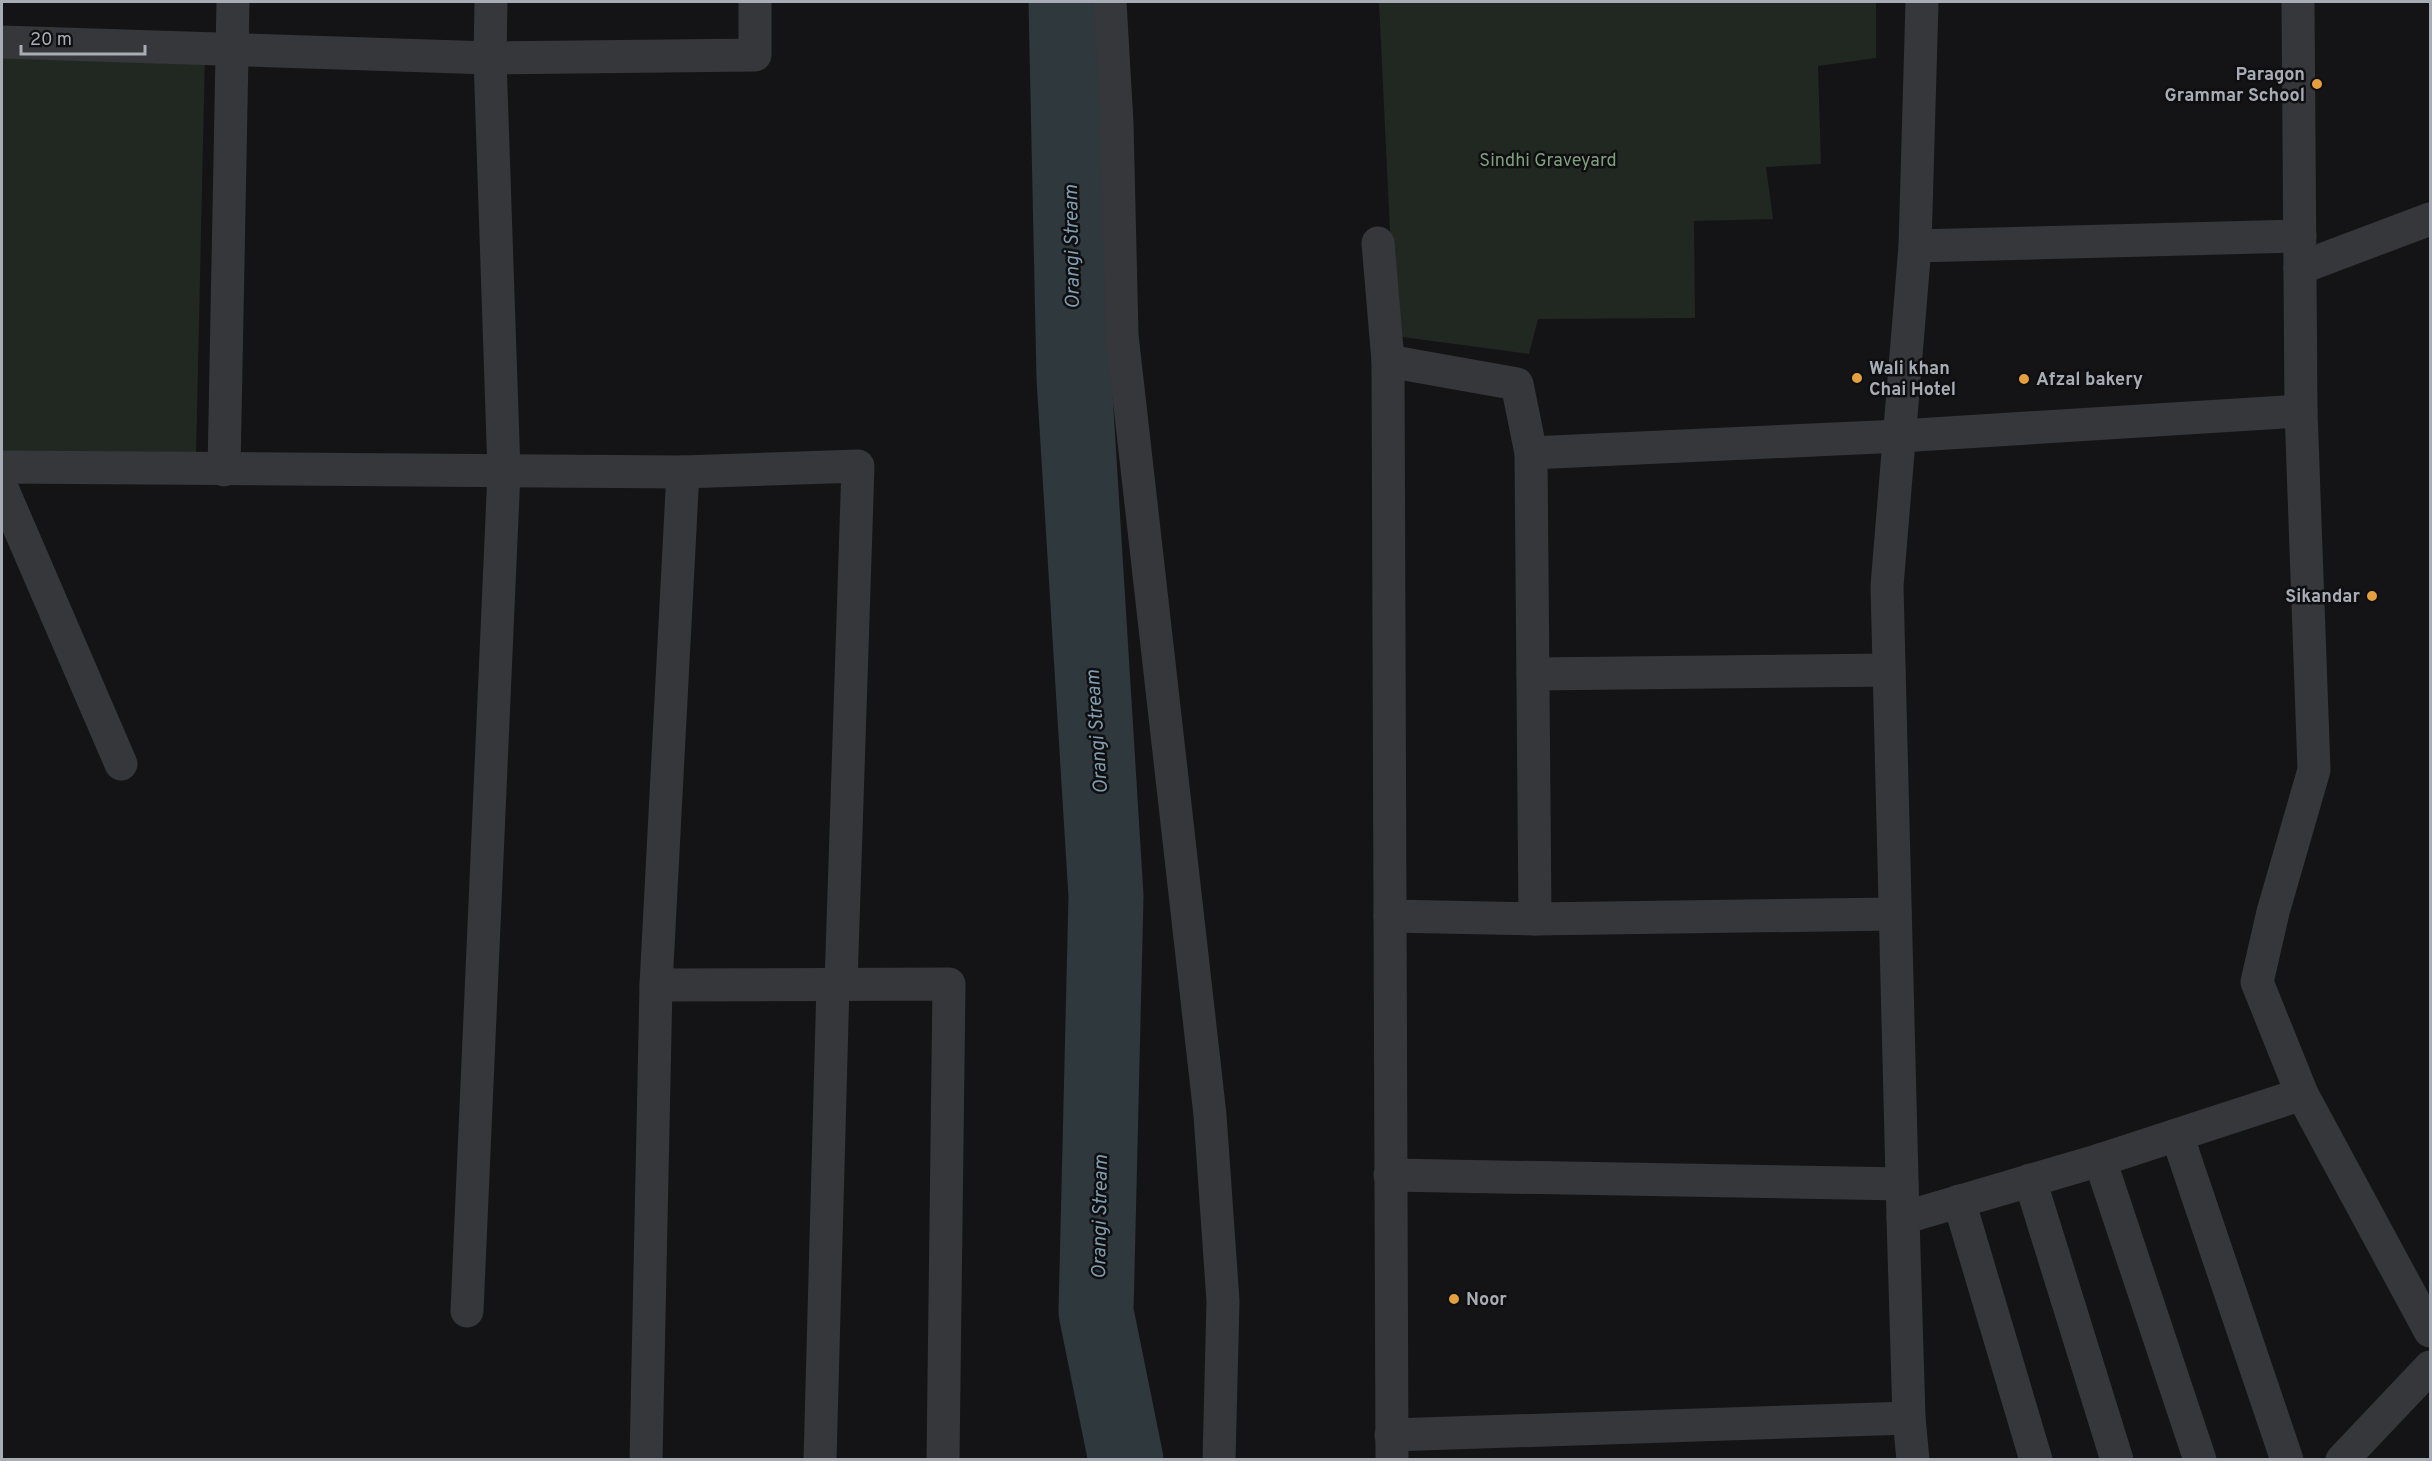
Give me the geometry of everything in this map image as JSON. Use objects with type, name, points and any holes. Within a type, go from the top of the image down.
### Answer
[{"type":"street","points":[[224,470],[233,2]]},
{"type":"street","points":[[467,1311],[504,472],[490,58],[491,2]]},
{"type":"street","points":[[2,42],[490,58],[755,56],[755,2]]},
{"type":"street","points":[[1110,2],[1117,123],[1122,335],[1211,1127],[1222,1301],[1219,1460]]},
{"type":"street","points":[[1913,1460],[1909,1418],[1903,1218],[1887,586],[1915,246],[1922,2]]},
{"type":"street","points":[[2298,2],[2301,411],[2314,770],[2272,912],[2257,982],[2302,1095],[2430,1331]]},
{"type":"street","points":[[2300,268],[2430,219]]},
{"type":"street","points":[[1915,246],[2300,236]]},
{"type":"street","points":[[1378,243],[1388,361],[1392,1447],[1909,1418]]},
{"type":"street","points":[[1388,361],[1517,384],[1531,453],[1535,919]]},
{"type":"street","points":[[1531,453],[1900,436],[2301,411]]},
{"type":"street","points":[[2,467],[683,472],[858,466],[820,1460]]},
{"type":"street","points":[[646,1460],[656,985],[683,472]]},
{"type":"street","points":[[2,488],[121,764]]},
{"type":"street","points":[[1533,674],[1889,670]]},
{"type":"street","points":[[1390,916],[1535,919],[1895,914]]},
{"type":"street","points":[[656,985],[949,984],[944,1460]]},
{"type":"street","points":[[1903,1218],[2100,1160],[2302,1095]]},
{"type":"street","points":[[2177,1135],[2287,1460]]},
{"type":"street","points":[[2100,1160],[2200,1460]]},
{"type":"street","points":[[1390,1174],[1902,1184]]},
{"type":"street","points":[[2030,1180],[2117,1460]]},
{"type":"street","points":[[1959,1201],[2036,1460]]},
{"type":"street","points":[[2342,1460],[2430,1367]]},
{"type":"green space","name":"Sindhi Graveyard","points":[[1379,2],[1876,2],[1876,58],[1818,66],[1821,164],[1766,167],[1773,219],[1694,221],[1695,318],[1538,319],[1529,354],[1395,336]]},
{"type":"green space","points":[[2,51],[205,54],[196,454],[8,460],[2,447]]},
{"type":"waterway","name":"Orangi Stream","points":[[1066,2],[1074,378],[1106,896],[1096,1312],[1126,1460]]},
{"type":"place","name":"Paragon Grammar School","points":[[2317,84]]},
{"type":"place","name":"Wali khan Chai Hotel","points":[[1857,378]]},
{"type":"place","name":"Afzal bakery","points":[[2024,379]]},
{"type":"place","name":"Sikandar","points":[[2372,596]]},
{"type":"place","name":"Noor","points":[[1454,1299]]}]
